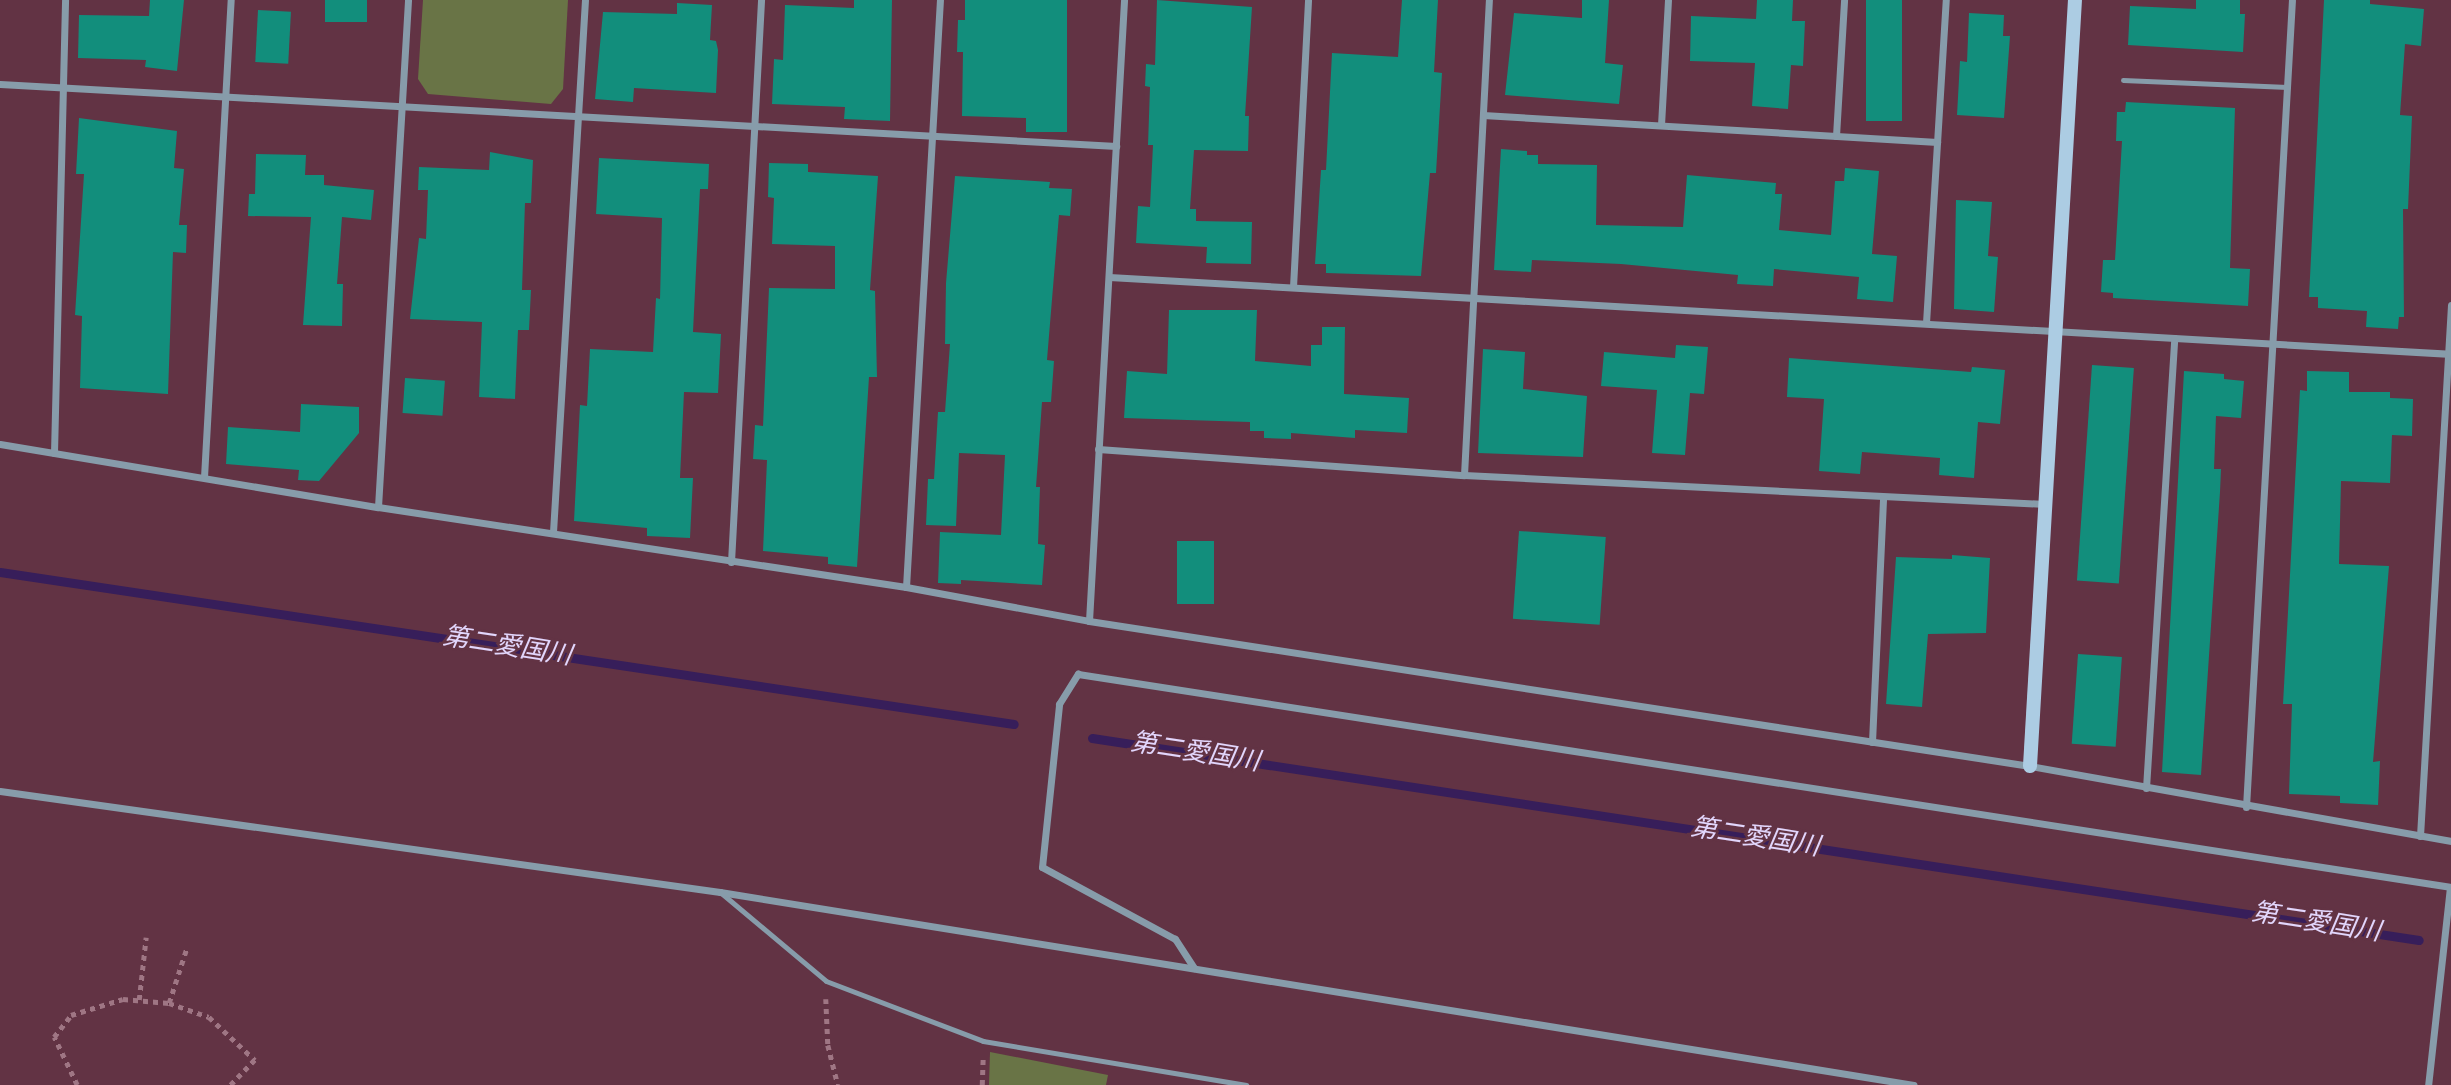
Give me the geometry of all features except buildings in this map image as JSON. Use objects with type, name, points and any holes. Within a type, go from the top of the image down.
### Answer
[{"type":"street","points":[[54,453],[65,0]]},
{"type":"street","points":[[204,477],[231,0]]},
{"type":"street","points":[[378,507],[408,0]]},
{"type":"street","points":[[553,532],[585,0]]},
{"type":"street","points":[[731,562],[761,0]]},
{"type":"street","points":[[906,587],[940,0]]},
{"type":"street","points":[[1089,621],[1124,0]]},
{"type":"street","points":[[1293,287],[1308,0]]},
{"type":"street","points":[[1464,475],[1489,0]]},
{"type":"street","points":[[1661,125],[1668,0]]},
{"type":"street","points":[[1836,136],[1844,0]]},
{"type":"street","points":[[1926,323],[1946,0]]},
{"type":"street","points":[[2030,766],[2075,0]]},
{"type":"street","points":[[2246,807],[2292,0]]},
{"type":"street","points":[[0,84],[401,104],[754,129],[1116,146]]},
{"type":"street","points":[[1483,116],[1937,142]]},
{"type":"street","points":[[1109,277],[2450,353]]},
{"type":"street","points":[[2420,836],[2451,305]]},
{"type":"street","points":[[2146,788],[2174,338]]},
{"type":"street","points":[[0,444],[378,507],[906,587],[1089,621],[2030,766],[2246,807],[2451,841]]},
{"type":"street","points":[[1098,449],[1464,475],[2045,504]]},
{"type":"street","points":[[1872,742],[1884,498]]},
{"type":"street","points":[[1194,968],[1175,939],[1042,867],[1059,704],[1078,674],[2451,887],[2428,1085]]},
{"type":"street","points":[[0,791],[720,892],[1914,1085]]},
{"type":"lane","points":[[2123,80],[2288,87]]},
{"type":"lane","points":[[720,892],[826,981],[983,1041],[1246,1085]]},
{"type":"path","points":[[139,1000],[146,937]]},
{"type":"path","points":[[169,1003],[187,947]]},
{"type":"path","points":[[826,981],[828,1045],[838,1085]]},
{"type":"path","points":[[77,1085],[54,1037],[71,1014],[123,999],[169,1003],[209,1017],[254,1060],[231,1085]]},
{"type":"path","points":[[982,1085],[983,1041]]},
{"type":"green space","points":[[423,0],[568,0],[563,89],[551,104],[428,94],[418,79]]},
{"type":"green space","points":[[990,1052],[1108,1075],[1106,1085],[989,1085]]},
{"type":"waterway","name":"第二愛国川","points":[[0,572],[1014,724]]},
{"type":"waterway","name":"第二愛国川","points":[[1092,738],[2419,940]]}]
